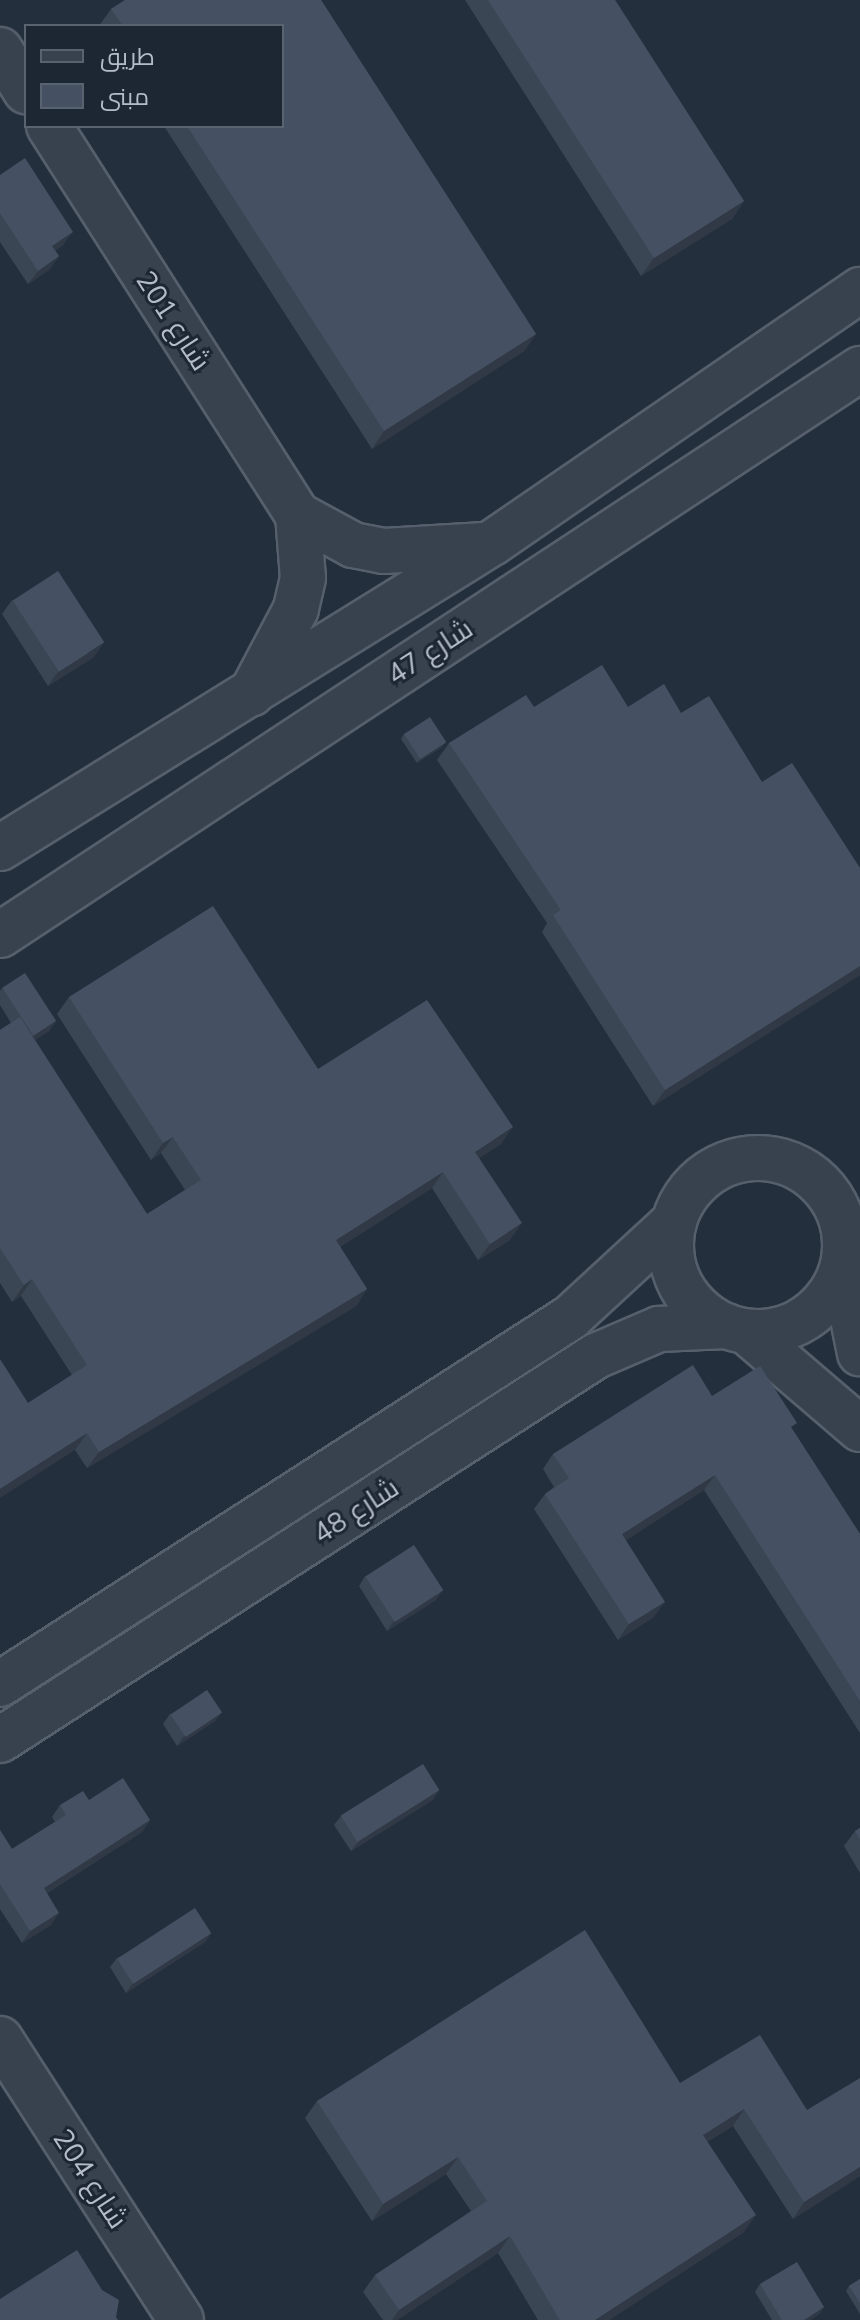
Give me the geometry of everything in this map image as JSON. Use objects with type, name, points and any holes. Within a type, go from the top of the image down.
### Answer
[{"type":"street","points":[[0,50],[24,88]]},
{"type":"street","name":"شارع 201","points":[[50,128],[298,515],[303,578],[296,609],[249,699]]},
{"type":"street","name":"شارع 47","points":[[0,848],[249,699],[492,543],[860,290]]},
{"type":"street","name":"شارع 47","points":[[0,935],[860,369]]},
{"type":"street","name":"شارع 201","points":[[298,515],[353,545],[384,551],[492,543]]},
{"type":"street","points":[[860,1353],[850,1247],[826,1189],[771,1159],[710,1172],[674,1222],[680,1284],[860,1429]]},
{"type":"street","name":"شارع 48","points":[[0,1684],[571,1317],[674,1222]]},
{"type":"street","points":[[736,1329],[807,1318],[850,1247]]},
{"type":"street","name":"شارع 48","points":[[0,1740],[596,1356],[659,1329],[736,1329]]},
{"type":"street","name":"شارع 204","points":[[0,2039],[181,2320]]},
{"type":"building","points":[[125,0],[321,0],[536,334],[384,431],[188,128],[284,128],[284,24],[122,24],[111,9]]},
{"type":"building","points":[[488,0],[615,0],[744,201],[654,258]]},
{"type":"building","points":[[25,158],[73,232],[52,246],[59,256],[38,271],[0,213],[0,175]]},
{"type":"building","points":[[58,571],[104,642],[59,672],[13,600]]},
{"type":"building","points":[[602,665],[628,707],[664,684],[681,713],[709,696],[762,782],[792,763],[860,868],[860,966],[665,1090],[553,915],[561,910],[449,743],[526,695],[534,707]]},
{"type":"building","points":[[430,717],[446,742],[420,759],[404,734]]},
{"type":"building","points":[[213,906],[318,1069],[427,1000],[513,1127],[475,1152],[522,1223],[490,1244],[443,1172],[336,1240],[367,1289],[99,1452],[87,1433],[0,1489],[0,1359],[28,1403],[87,1365],[32,1279],[24,1285],[0,1248],[0,1030],[20,1017],[147,1214],[201,1180],[173,1137],[163,1143],[69,997]]},
{"type":"building","points":[[25,973],[56,1021],[33,1036],[2,988]]},
{"type":"building","points":[[693,1365],[712,1396],[760,1366],[797,1423],[791,1427],[860,1534],[860,1701],[715,1475],[622,1534],[665,1602],[629,1624],[545,1494],[569,1478],[553,1454]]},
{"type":"building","points":[[414,1545],[443,1590],[395,1622],[365,1577]]},
{"type":"building","points":[[207,1690],[222,1712],[186,1737],[171,1715]]},
{"type":"building","points":[[423,1764],[439,1790],[357,1842],[341,1815]]},
{"type":"building","points":[[123,1778],[150,1820],[44,1888],[59,1913],[30,1931],[0,1884],[0,1830],[12,1849],[66,1815],[60,1805],[83,1791],[89,1800]]},
{"type":"building","points":[[195,1908],[211,1933],[133,1984],[117,1959]]},
{"type":"building","points":[[585,1930],[680,2083],[760,2035],[807,2110],[860,2078],[860,2167],[804,2202],[744,2109],[703,2135],[756,2215],[595,2320],[560,2320],[510,2236],[399,2310],[375,2275],[487,2201],[458,2157],[383,2204],[317,2101]]},
{"type":"building","points":[[77,2250],[102,2290],[119,2300],[118,2320],[0,2320],[0,2299]]},
{"type":"building","points":[[797,2262],[824,2307],[804,2320],[782,2320],[760,2284]]},
{"type":"building","points":[[860,2279],[860,2303],[849,2286]]}]
